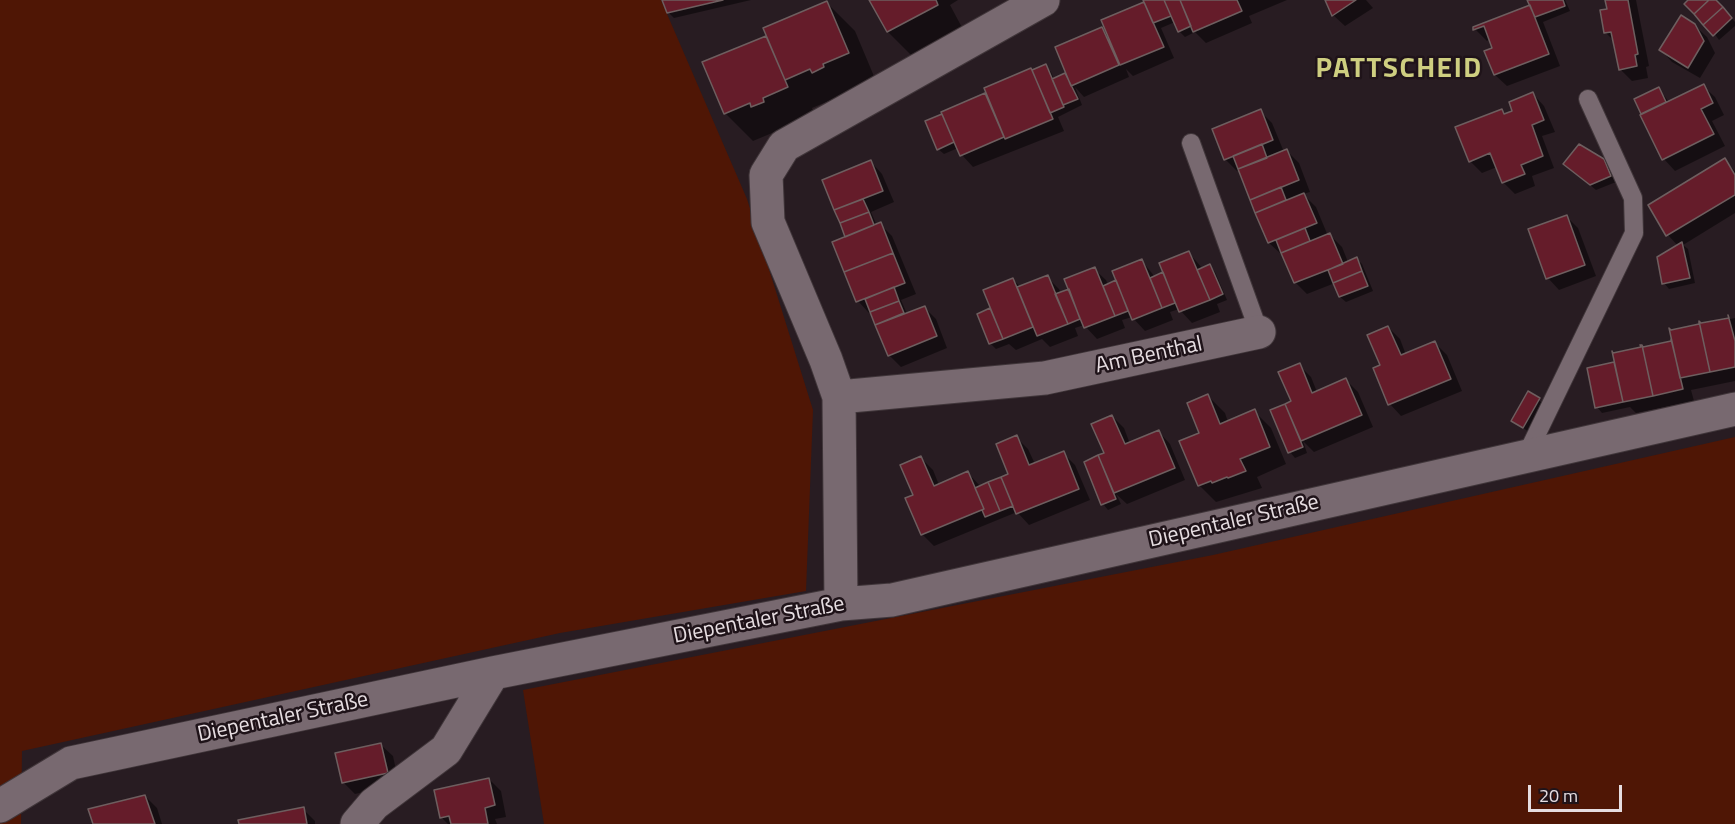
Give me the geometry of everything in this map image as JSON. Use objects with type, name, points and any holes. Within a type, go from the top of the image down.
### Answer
[{"type":"street","points":[[841,604],[839,398],[826,360],[768,222],[766,175],[784,146],[1042,0]]},
{"type":"street","name":"Am Benthal","points":[[839,398],[1045,378],[1259,332]]},
{"type":"street","name":"Diepentaler Straße","points":[[0,806],[71,763],[494,673],[841,604],[892,600],[1735,410]]},
{"type":"street","points":[[357,824],[374,804],[446,750],[494,673]]},
{"type":"lane","points":[[1526,456],[1634,233],[1633,198],[1588,99]]},
{"type":"lane","name":"Am Benthal","points":[[1191,143],[1259,332]]},
{"type":"shaded area","points":[[0,0],[661,0],[747,199],[813,410],[806,591],[560,633],[22,751],[21,824],[0,824]]},
{"type":"shaded area","points":[[1735,437],[1735,824],[544,824],[523,690],[1213,555]]},
{"type":"building","points":[[662,0],[723,0],[667,13]]},
{"type":"building","points":[[869,0],[936,0],[938,5],[887,32]]},
{"type":"building","points":[[1143,0],[1164,0],[1171,16],[1153,23]]},
{"type":"building","points":[[1164,0],[1180,0],[1191,26],[1178,32]]},
{"type":"building","points":[[1180,0],[1237,0],[1242,11],[1193,32]]},
{"type":"building","points":[[1325,0],[1356,0],[1332,16]]},
{"type":"building","points":[[1527,0],[1563,0],[1565,6],[1535,17]]},
{"type":"building","points":[[1605,0],[1628,0],[1638,54],[1635,55],[1637,66],[1619,70],[1611,32],[1604,33],[1600,10],[1607,9]]},
{"type":"building","points":[[1688,0],[1709,0],[1694,14],[1684,4]]},
{"type":"building","points":[[1709,0],[1716,0],[1723,7],[1703,25],[1694,14]]},
{"type":"building","points":[[827,1],[849,53],[823,64],[824,67],[812,73],[810,69],[785,80],[763,28]]},
{"type":"building","points":[[1144,2],[1164,47],[1120,65],[1101,20]]},
{"type":"building","points":[[1530,5],[1549,54],[1494,75],[1484,51],[1492,48],[1484,26],[1473,30],[1473,27]]},
{"type":"building","points":[[1723,7],[1732,18],[1713,36],[1703,25]]},
{"type":"building","points":[[1681,15],[1695,24],[1704,41],[1688,68],[1659,50]]},
{"type":"building","points":[[1102,27],[1119,65],[1071,86],[1055,47]]},
{"type":"building","points":[[766,36],[788,87],[763,98],[764,102],[751,107],[750,103],[724,114],[702,62]]},
{"type":"building","points":[[1046,64],[1064,107],[1050,113],[1032,70]]},
{"type":"building","points":[[1031,68],[1053,119],[1005,139],[984,88]]},
{"type":"building","points":[[1065,73],[1078,99],[1063,105],[1052,79]]},
{"type":"building","points":[[1704,84],[1713,103],[1701,109],[1714,134],[1662,160],[1640,115]]},
{"type":"building","points":[[1659,87],[1666,102],[1641,114],[1634,99]]},
{"type":"building","points":[[1533,92],[1544,120],[1532,125],[1543,156],[1521,165],[1525,174],[1502,183],[1490,153],[1469,162],[1455,127],[1502,109],[1504,114],[1512,111],[1509,102]]},
{"type":"building","points":[[985,93],[1004,137],[960,156],[941,112]]},
{"type":"building","points":[[1261,109],[1273,140],[1224,160],[1212,129]]},
{"type":"building","points":[[942,114],[954,142],[937,150],[925,121]]},
{"type":"building","points":[[1262,144],[1267,158],[1238,169],[1233,156]]},
{"type":"building","points":[[1579,144],[1604,159],[1611,176],[1590,185],[1563,164]]},
{"type":"building","points":[[1287,149],[1299,180],[1250,200],[1238,169]]},
{"type":"building","points":[[1725,158],[1735,175],[1735,195],[1666,236],[1648,205]]},
{"type":"building","points":[[871,160],[883,191],[834,210],[822,180]]},
{"type":"building","points":[[1281,187],[1286,200],[1255,213],[1250,200]]},
{"type":"building","points":[[1304,193],[1317,223],[1268,243],[1255,213]]},
{"type":"building","points":[[863,199],[869,212],[840,223],[834,210]]},
{"type":"building","points":[[869,212],[874,225],[845,237],[840,223]]},
{"type":"building","points":[[1567,215],[1585,265],[1546,279],[1528,229]]},
{"type":"building","points":[[881,222],[893,253],[844,272],[832,242]]},
{"type":"building","points":[[1305,228],[1310,241],[1281,253],[1276,240]]},
{"type":"building","points":[[1330,233],[1343,264],[1294,283],[1281,253]]},
{"type":"building","points":[[1682,242],[1690,278],[1662,284],[1657,257]]},
{"type":"building","points":[[1189,251],[1210,300],[1179,312],[1159,263]]},
{"type":"building","points":[[893,253],[905,283],[856,302],[844,272]]},
{"type":"building","points":[[1357,257],[1362,271],[1333,283],[1328,270]]},
{"type":"building","points":[[1142,259],[1162,308],[1132,320],[1112,271]]},
{"type":"building","points":[[1210,264],[1223,294],[1210,300],[1197,270]]},
{"type":"building","points":[[1095,267],[1115,316],[1084,328],[1064,279]]},
{"type":"building","points":[[1362,271],[1368,286],[1339,297],[1333,283]]},
{"type":"building","points":[[1163,272],[1175,303],[1162,308],[1150,278]]},
{"type":"building","points":[[1048,275],[1068,324],[1037,336],[1017,287]]},
{"type":"building","points":[[1013,278],[1033,327],[1003,339],[983,290]]},
{"type":"building","points":[[1116,280],[1128,311],[1115,316],[1103,286]]},
{"type":"building","points":[[894,287],[899,301],[870,312],[865,299]]},
{"type":"building","points":[[1069,289],[1080,319],[1068,324],[1055,294]]},
{"type":"building","points":[[899,301],[904,313],[875,325],[870,312]]},
{"type":"building","points":[[925,306],[937,336],[888,356],[875,325]]},
{"type":"building","points":[[990,308],[1003,339],[989,344],[977,314]]},
{"type":"building","points":[[1729,318],[1735,341],[1735,367],[1710,372],[1699,321],[1701,323]]},
{"type":"building","points":[[1699,321],[1710,372],[1680,378],[1669,328],[1671,330],[1699,324]]},
{"type":"building","points":[[1388,326],[1401,355],[1435,341],[1451,379],[1388,405],[1373,368],[1380,365],[1367,335]]},
{"type":"building","points":[[1671,339],[1683,389],[1653,396],[1642,345],[1643,347],[1671,341]]},
{"type":"building","points":[[1642,345],[1653,396],[1623,402],[1612,351],[1613,353],[1641,347]]},
{"type":"building","points":[[1614,362],[1623,402],[1595,408],[1587,368]]},
{"type":"building","points":[[1300,363],[1312,393],[1346,378],[1362,415],[1301,441],[1285,404],[1291,401],[1278,372]]},
{"type":"building","points":[[1528,391],[1540,398],[1523,428],[1511,421]]},
{"type":"building","points":[[1208,394],[1220,424],[1255,409],[1270,447],[1240,459],[1246,471],[1198,486],[1179,441],[1199,433],[1187,403]]},
{"type":"building","points":[[1285,404],[1303,447],[1288,453],[1270,410]]},
{"type":"building","points":[[1112,415],[1125,444],[1159,430],[1175,468],[1114,493],[1098,455],[1104,453],[1091,424]]},
{"type":"building","points":[[1017,435],[1029,465],[1064,451],[1079,489],[1016,514],[1001,477],[1008,474],[996,444]]},
{"type":"building","points":[[1098,455],[1116,499],[1101,505],[1084,462]]},
{"type":"building","points":[[921,456],[934,486],[968,471],[984,509],[921,535],[905,498],[913,495],[900,465]]},
{"type":"building","points":[[1001,477],[1013,506],[1000,511],[988,482]]},
{"type":"building","points":[[988,482],[1000,511],[985,517],[975,488]]},
{"type":"building","points":[[381,743],[388,773],[342,783],[335,753]]},
{"type":"building","points":[[489,778],[495,805],[485,808],[488,824],[451,824],[449,816],[440,818],[434,790]]},
{"type":"building","points":[[145,795],[155,824],[93,824],[88,809]]},
{"type":"building","points":[[304,807],[307,824],[239,824],[238,820]]},
{"type":"district","name":"PATTSCHEID","points":[[1399,70]]}]
